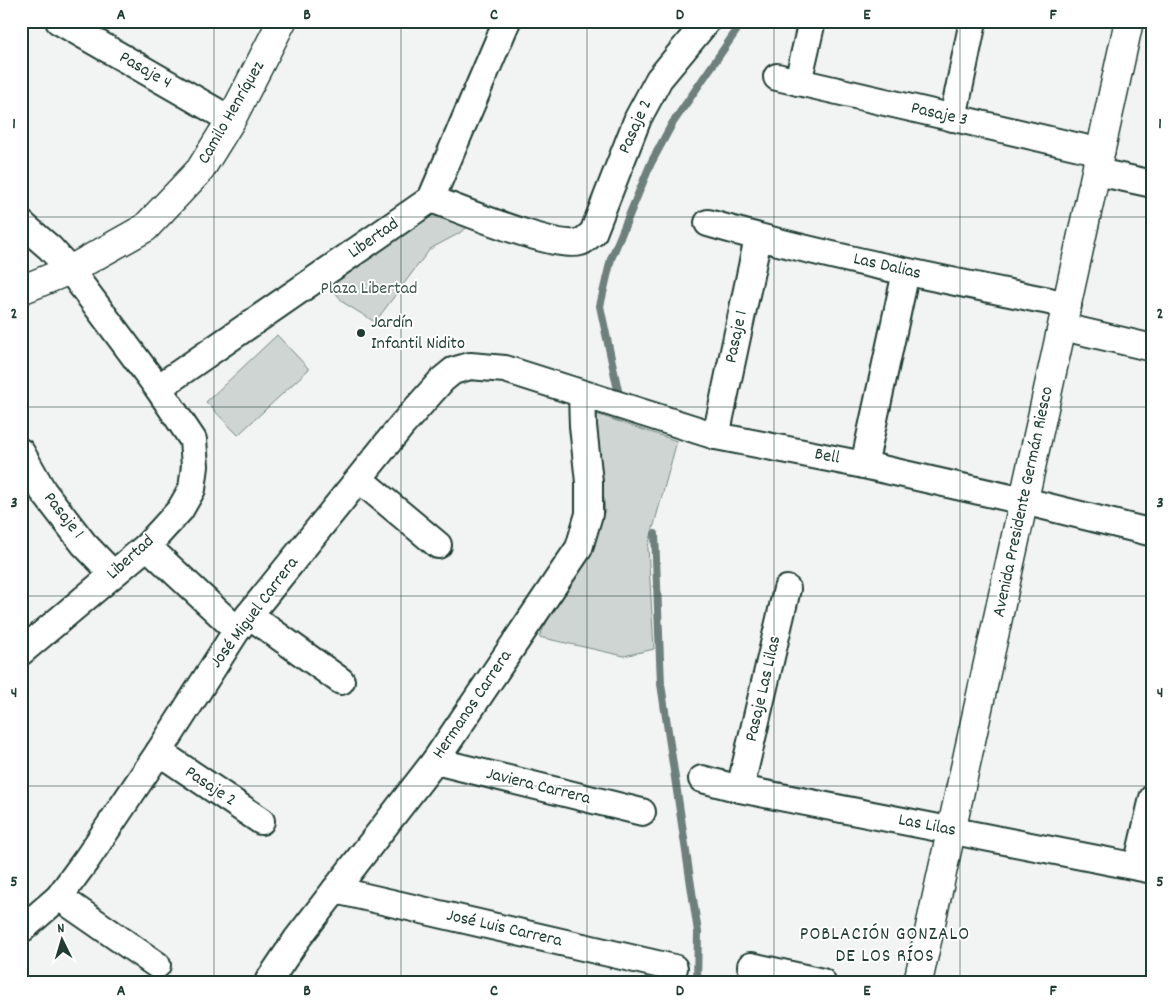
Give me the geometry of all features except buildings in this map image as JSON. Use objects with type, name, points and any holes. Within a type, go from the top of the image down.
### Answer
[{"type":"street","name":"Pasaje 4","points":[[59,21],[232,120]]},
{"type":"street","name":"Camilo Henríquez","points":[[21,290],[70,270],[145,228],[200,170],[232,120],[282,21]]},
{"type":"street","points":[[432,199],[507,21]]},
{"type":"street","name":"Pasaje 2","points":[[432,199],[543,239],[565,243],[581,242],[593,233],[638,118],[660,79],[707,21]]},
{"type":"street","name":"Pasaje 3","points":[[812,21],[787,80],[953,118],[1099,162],[1153,184]]},
{"type":"street","points":[[953,118],[973,21]]},
{"type":"street","name":"Avenida Presidente Germán Riesco","points":[[918,982],[1129,21]]},
{"type":"street","name":"Libertad","points":[[158,388],[432,199]]},
{"type":"street","name":"Libertad","points":[[21,223],[50,248],[70,270],[158,388],[193,440],[196,466],[192,489],[180,510],[147,546],[21,652]]},
{"type":"street","name":"Las Dalias","points":[[708,223],[758,238],[906,272],[1065,316],[1153,348]]},
{"type":"street","name":"Pasaje 1","points":[[716,436],[758,238]]},
{"type":"street","points":[[864,465],[906,272]]},
{"type":"street","name":"José Miguel Carrera","points":[[21,930],[59,897],[159,752],[243,623],[402,425],[442,380],[453,371],[470,366],[505,369]]},
{"type":"street","name":"Bell","points":[[505,369],[716,436],[864,465],[1024,501],[1153,533]]},
{"type":"street","name":"Hermanos Carrera","points":[[268,982],[297,939],[435,761],[579,548],[590,514],[582,394]]},
{"type":"street","name":"Pasaje 1","points":[[21,452],[43,491],[84,544],[113,574]]},
{"type":"street","points":[[359,479],[438,545]]},
{"type":"street","points":[[147,546],[243,623],[341,681]]},
{"type":"street","name":"Pasaje Las Lilas","points":[[740,789],[787,589]]},
{"type":"street","name":"Pasaje 2","points":[[159,752],[261,821]]},
{"type":"street","name":"Javiera Carrera","points":[[435,761],[642,812]]},
{"type":"street","name":"Las Lilas","points":[[702,779],[740,789],[1145,868]]},
{"type":"street","points":[[1145,868],[1153,798]]},
{"type":"street","name":"José Luis Carrera","points":[[335,890],[674,968]]},
{"type":"street","points":[[59,897],[157,965]]},
{"type":"street","points":[[751,966],[822,982]]},
{"type":"green space","name":"Plaza Libertad","points":[[435,210],[472,224],[430,249],[375,322],[344,303],[329,285]]},
{"type":"green space","points":[[277,335],[309,369],[238,435],[206,402]]},
{"type":"green space","points":[[596,414],[677,441],[648,547],[654,649],[624,656],[539,637],[605,511]]},
{"type":"waterway","points":[[619,395],[600,306],[611,259],[651,163],[672,124],[743,21]]},
{"type":"waterway","points":[[655,534],[661,684],[698,932],[697,982]]},
{"type":"place","name":"Jardín Infantil Nidito","points":[[361,333]]},
{"type":"district","name":"POBLACIÓN GONZALO DE LOS RÍOS","points":[[885,946]]}]
